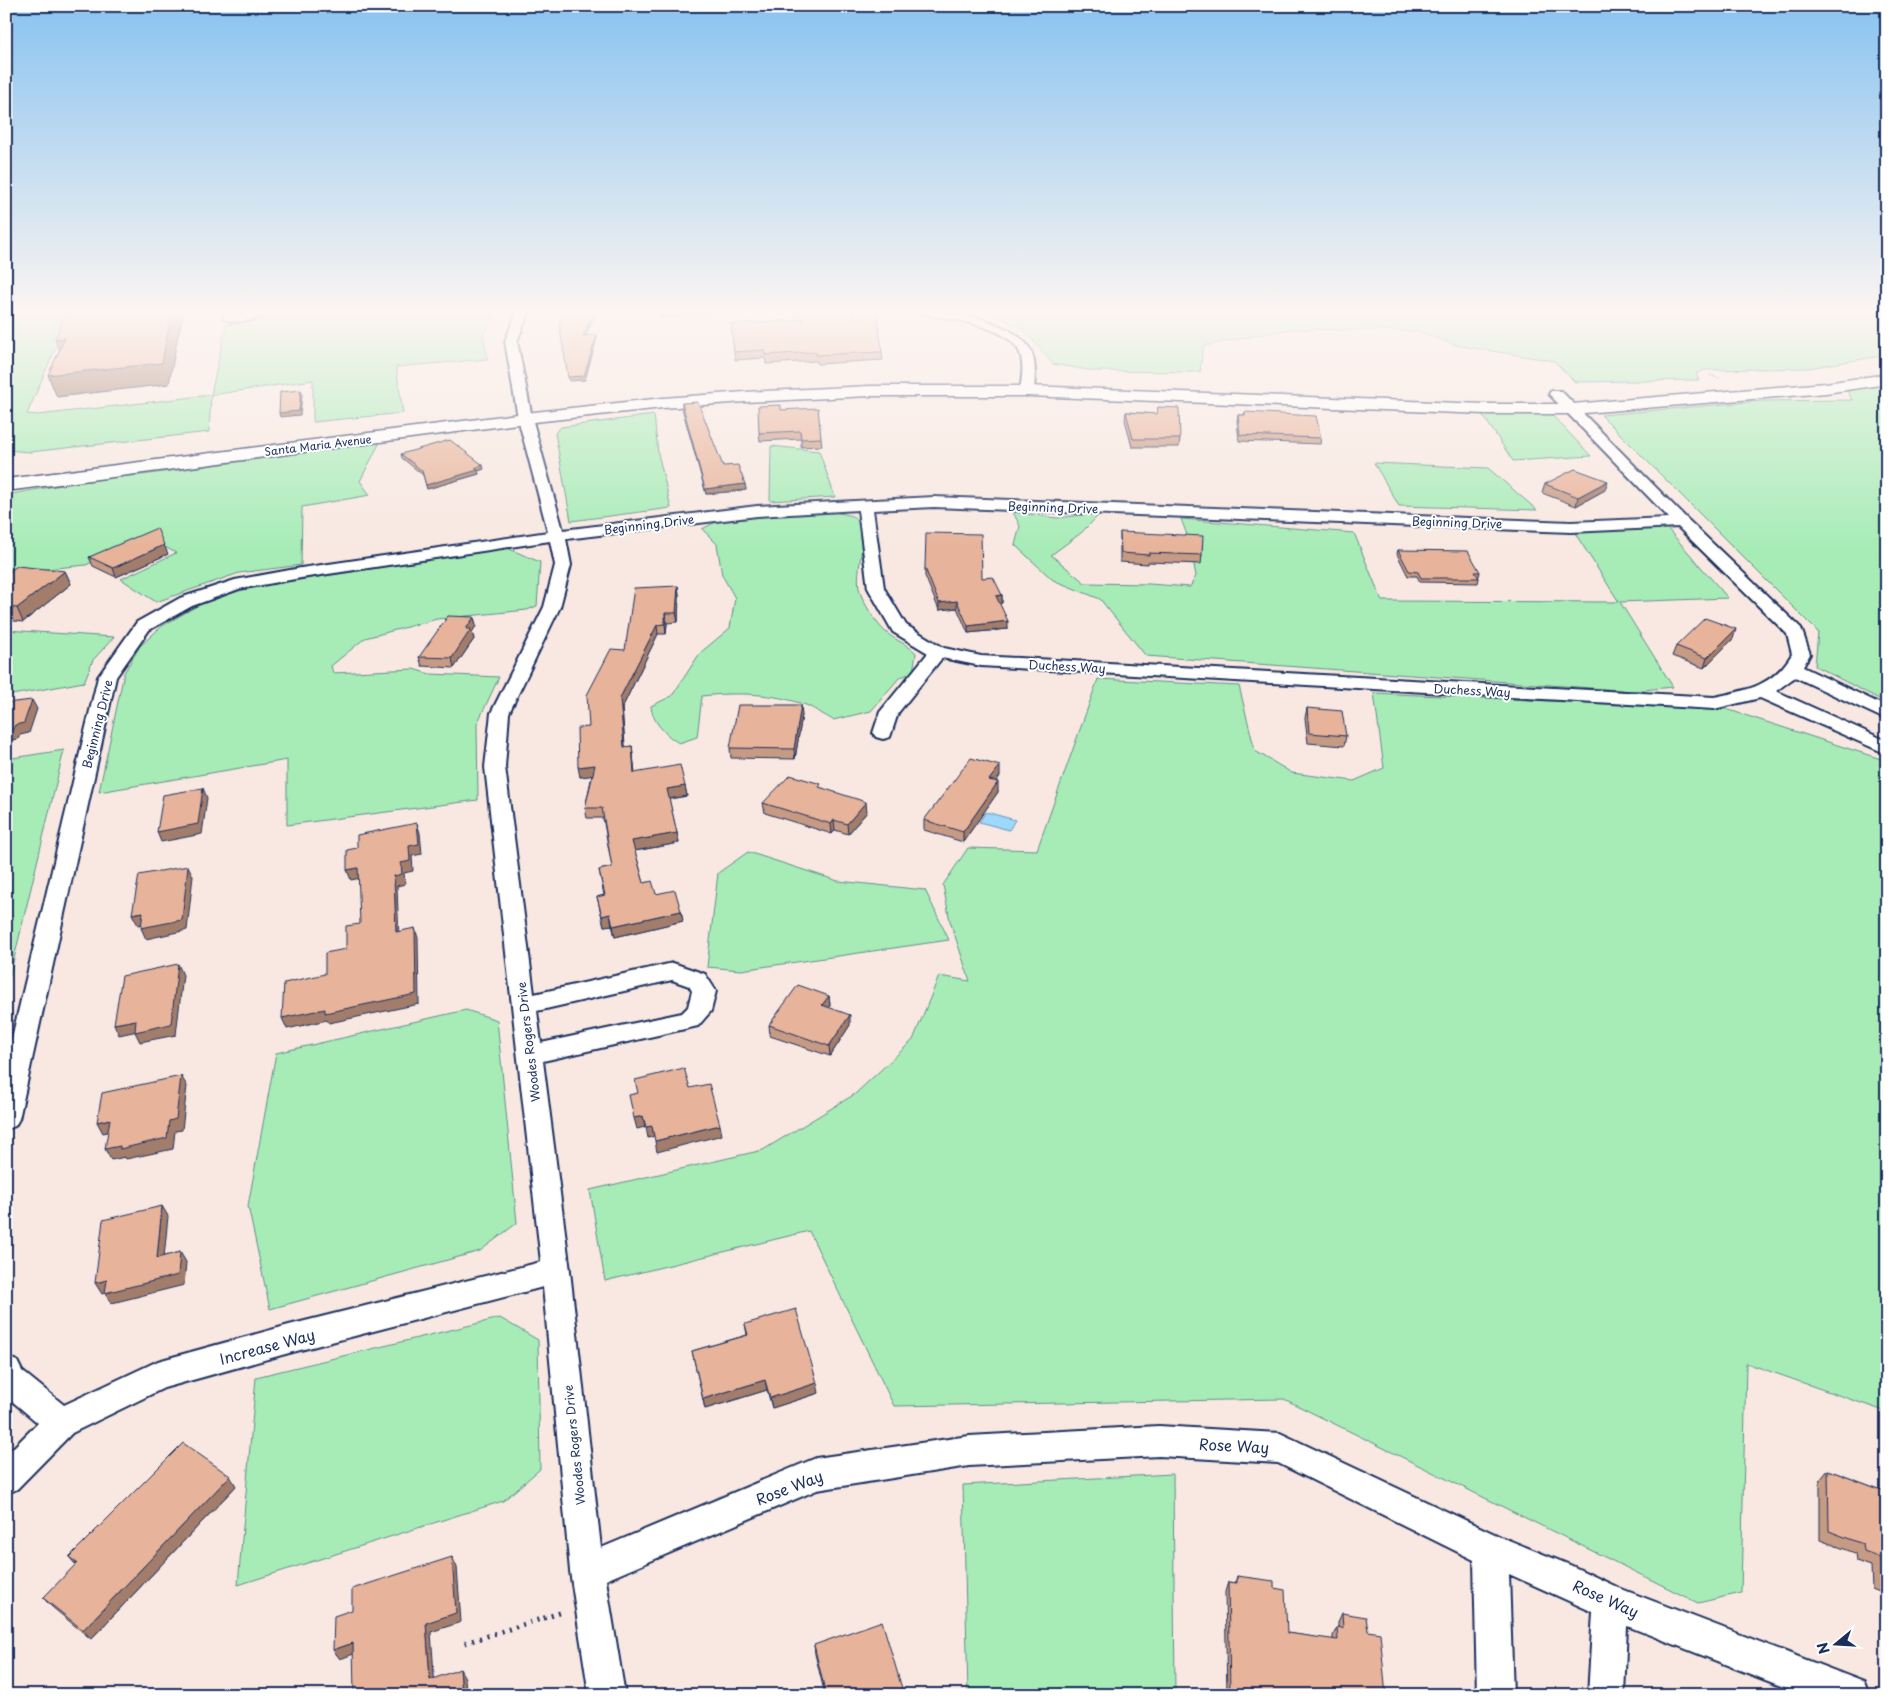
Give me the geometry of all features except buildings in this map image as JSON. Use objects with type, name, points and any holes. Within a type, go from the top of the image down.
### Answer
[{"type":"street","name":"Woodes Rogers Drive","points":[[520,389],[563,565],[552,607],[500,713],[495,767],[556,1271],[587,1571],[607,1695]]},
{"type":"street","name":"Santa Maria Avenue","points":[[6,468],[524,412],[745,397],[907,389]]},
{"type":"street","name":"Santa Maria Avenue","points":[[1130,389],[1485,408],[1572,409],[1809,389]]},
{"type":"street","name":"Santa Maria Avenue","points":[[1296,389],[1556,394],[1629,389]]},
{"type":"street","points":[[1556,394],[1682,522],[1795,632],[1801,654],[1793,669],[1887,714]]},
{"type":"street","name":"Santa Maria Avenue","points":[[6,485],[524,412]]},
{"type":"street","name":"Beginning Drive","points":[[6,1119],[107,677],[143,626],[186,602],[235,585],[311,571],[557,535],[756,511],[866,507],[934,502],[1572,527],[1682,522]]},
{"type":"street","name":"Duchess Way","points":[[866,507],[876,588],[899,628],[938,652],[981,661],[1714,703],[1762,692],[1778,684],[1793,669]]},
{"type":"street","points":[[884,733],[889,712],[938,652]]},
{"type":"street","points":[[1762,692],[1887,748]]},
{"type":"street","points":[[524,1005],[673,971],[697,980],[704,991],[699,1011],[689,1020],[530,1055]]},
{"type":"street","name":"Increase Way","points":[[6,1478],[61,1422],[158,1375],[289,1339],[556,1271]]},
{"type":"street","points":[[6,1372],[11,1381],[61,1422]]},
{"type":"street","name":"Rose Way","points":[[587,1571],[816,1474],[969,1451],[1159,1441],[1280,1448],[1491,1550],[1558,1577],[1611,1602],[1851,1695]]},
{"type":"street","points":[[1491,1550],[1495,1695]]},
{"type":"street","points":[[1606,1695],[1611,1602]]},
{"type":"path","points":[[465,1643],[592,1602]]},
{"type":"green space","points":[[6,389],[38,389],[27,414],[38,415],[211,395],[209,432],[30,452],[6,450]]},
{"type":"green space","points":[[212,389],[249,389],[211,395]]},
{"type":"green space","points":[[313,389],[399,389],[403,413],[313,422]]},
{"type":"green space","points":[[1887,389],[1887,703],[1815,666],[1818,632],[1601,415],[1761,401],[1852,400],[1847,390]]},
{"type":"green space","points":[[1480,411],[1549,412],[1591,456],[1513,461]]},
{"type":"green space","points":[[654,415],[658,453],[671,508],[571,521],[555,433],[561,427]]},
{"type":"green space","points":[[380,442],[360,481],[370,495],[302,507],[301,565],[239,573],[156,602],[121,579],[176,553],[146,537],[86,565],[6,573],[6,495],[95,479],[142,475]]},
{"type":"green space","points":[[771,446],[819,451],[835,497],[770,501]]},
{"type":"green space","points":[[1374,463],[1488,468],[1537,510],[1399,506]]},
{"type":"green space","points":[[821,511],[852,516],[860,525],[862,542],[858,583],[860,592],[872,615],[884,631],[916,653],[913,672],[899,678],[871,711],[833,720],[806,705],[781,698],[754,694],[702,696],[697,737],[679,743],[674,740],[657,722],[651,706],[672,696],[700,653],[730,628],[735,598],[722,575],[717,544],[702,529],[718,521]]},
{"type":"green space","points":[[1013,512],[1057,518],[1101,513],[1081,533],[1051,555],[1085,583],[1190,587],[1196,576],[1190,543],[1181,519],[1354,533],[1382,601],[1619,602],[1573,530],[1667,528],[1728,598],[1620,602],[1673,687],[1633,691],[1146,656],[1100,599],[1053,580],[1015,545],[1020,526]]},
{"type":"green space","points":[[507,548],[540,562],[537,606],[527,610],[437,619],[365,638],[331,666],[333,673],[413,669],[430,674],[499,677],[477,724],[478,800],[287,825],[287,760],[99,792],[124,673],[140,646],[162,626],[204,602],[247,588]]},
{"type":"green space","points":[[6,630],[114,637],[93,660],[84,682],[6,696]]},
{"type":"green space","points":[[1098,679],[1239,686],[1255,751],[1292,773],[1354,781],[1384,768],[1374,693],[1726,709],[1887,761],[1887,1412],[1746,1363],[1741,1593],[1698,1603],[1284,1399],[894,1406],[809,1231],[605,1281],[590,1190],[763,1150],[855,1094],[913,1040],[939,976],[970,981],[950,921],[943,885],[968,848],[1037,850]]},
{"type":"green space","points":[[64,750],[6,992],[6,759]]},
{"type":"green space","points":[[748,852],[838,881],[925,890],[949,940],[741,970],[707,967],[718,873]]},
{"type":"green space","points":[[466,1010],[497,1020],[517,1223],[480,1251],[270,1309],[248,1206],[276,1053]]},
{"type":"green space","points":[[500,1318],[538,1340],[540,1469],[503,1501],[238,1585],[256,1377]]},
{"type":"green space","points":[[1173,1474],[1175,1695],[968,1695],[963,1485]]},
{"type":"water","points":[[986,812],[1015,820],[1009,830],[979,822]]}]
